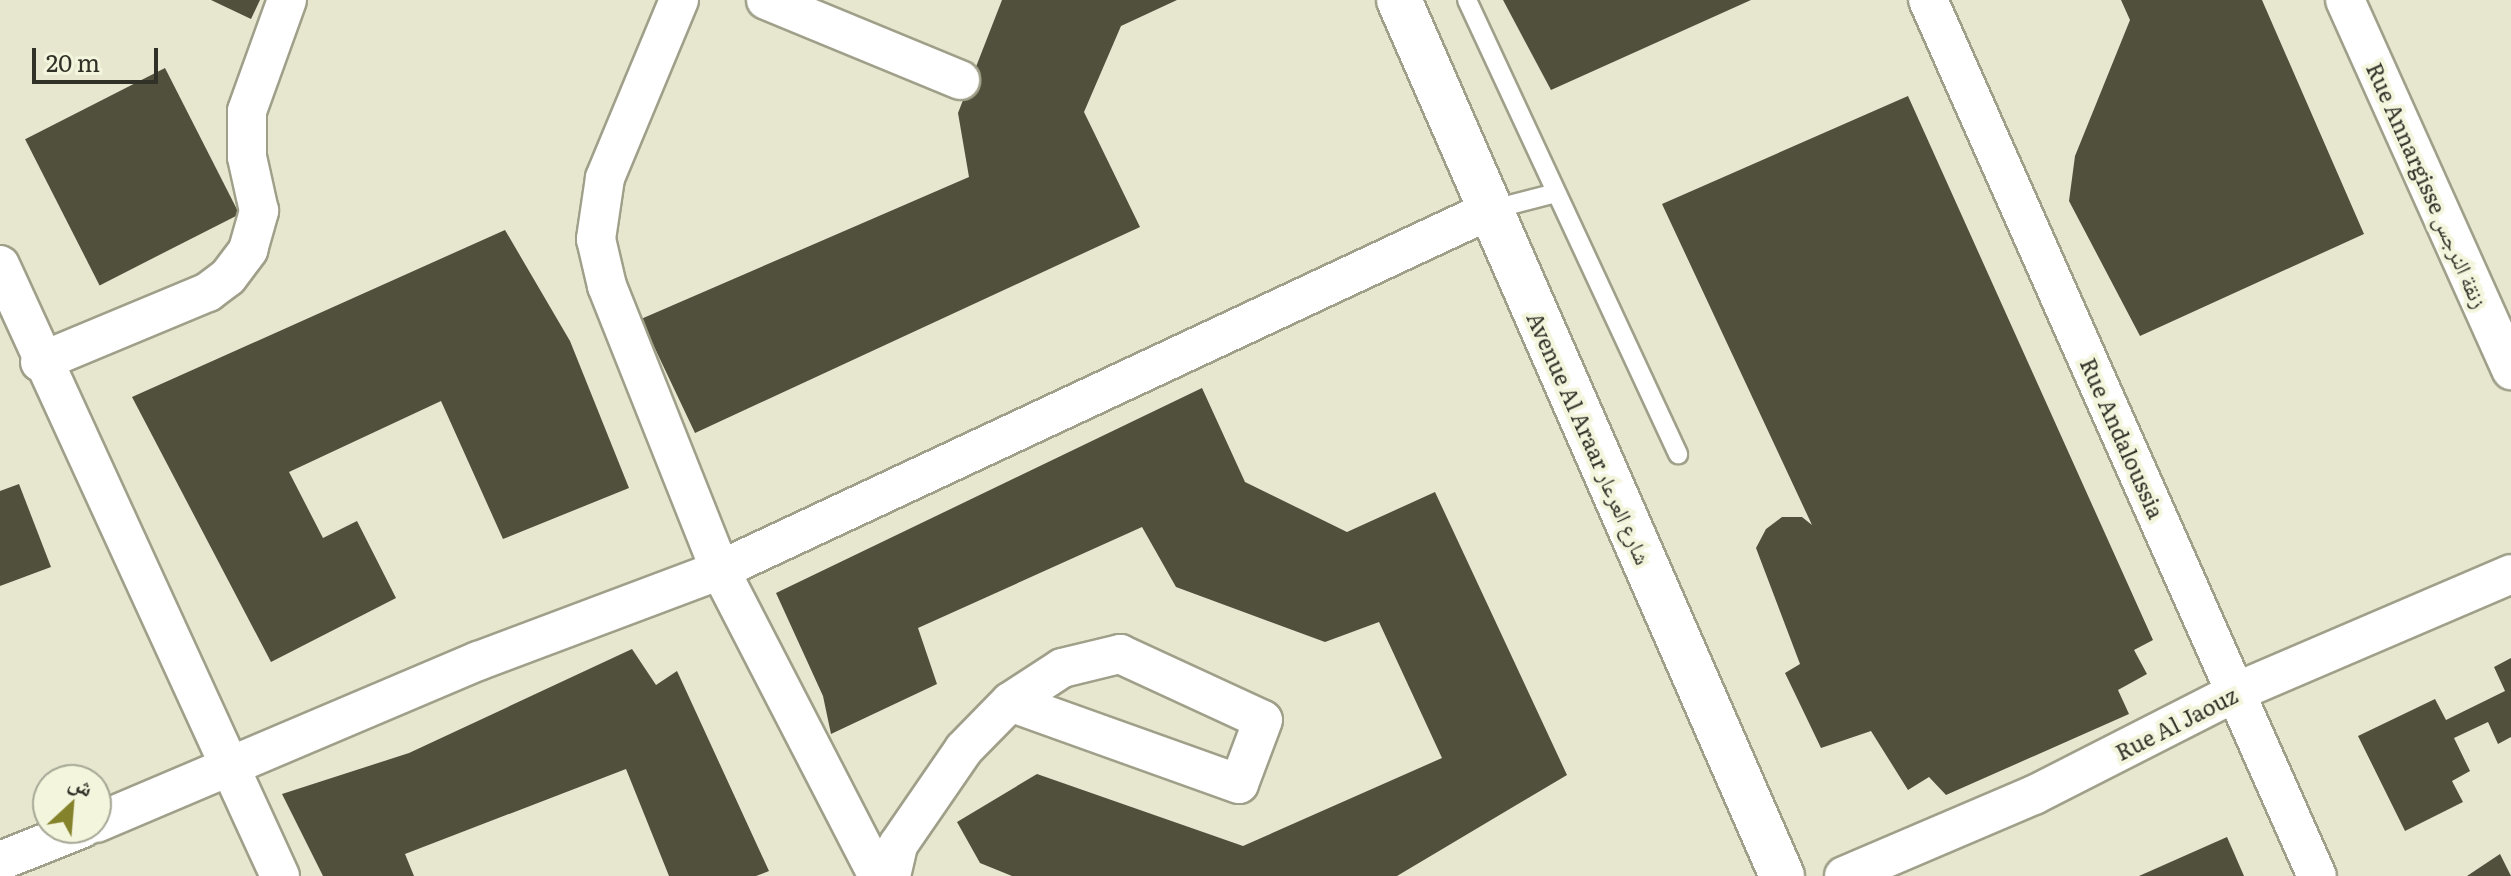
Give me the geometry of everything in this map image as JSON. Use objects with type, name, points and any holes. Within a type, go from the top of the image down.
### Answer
[{"type":"street","points":[[40,362],[208,292],[228,277],[248,250],[259,211],[247,157],[247,111],[287,0]]},
{"type":"street","points":[[679,0],[605,178],[596,239],[607,286],[720,570],[878,876]]},
{"type":"street","points":[[766,0],[960,80]]},
{"type":"street","name":"Avenue Al Araar شارع العرعار","points":[[1399,0],[1782,876]]},
{"type":"street","name":"Rue Andaloussia","points":[[1928,0],[2317,876]]},
{"type":"street","name":"Rue Annargisse زنقة النرجس","points":[[2345,0],[2511,370]]},
{"type":"street","points":[[112,817],[231,770],[478,661],[720,570],[1490,210]]},
{"type":"street","points":[[0,265],[40,362],[280,876]]},
{"type":"street","name":"Rue Al Jaouz","points":[[1844,876],[2034,795],[2236,692],[2511,574]]},
{"type":"street","points":[[891,876],[898,845],[933,791],[1010,702],[1062,668],[1120,654],[1263,720],[1239,784],[1010,702]]},
{"type":"street","points":[[0,861],[43,844]]},
{"type":"lane","points":[[1467,0],[1678,454]]},
{"type":"lane","points":[[1490,210],[1556,193]]},
{"type":"building","points":[[211,0],[260,0],[251,19]]},
{"type":"building","points":[[1002,0],[1177,0],[1121,26],[1084,112],[1140,227],[695,433],[641,319],[969,177],[958,113]]},
{"type":"building","points":[[1503,0],[1751,0],[1551,90]]},
{"type":"building","points":[[2121,0],[2262,0],[2364,234],[2140,336],[2069,201],[2075,156],[2130,20]]},
{"type":"building","points":[[165,68],[239,214],[100,285],[25,139]]},
{"type":"building","points":[[1908,96],[2153,640],[2134,650],[2147,674],[2118,690],[2129,714],[1946,795],[1929,777],[1908,790],[1871,731],[1821,748],[1785,673],[1800,664],[1756,548],[1766,529],[1782,517],[1802,517],[1812,525],[1662,204]]},
{"type":"building","points":[[505,230],[570,341],[629,488],[503,539],[441,401],[289,472],[323,538],[357,521],[396,598],[271,662],[132,397]]},
{"type":"building","points":[[1202,388],[1245,482],[1347,532],[1435,492],[1567,775],[1397,876],[1012,876],[980,863],[957,822],[1037,774],[1243,846],[1442,758],[1379,622],[1325,642],[1176,587],[1142,527],[918,628],[937,684],[831,734],[823,696],[776,593]]},
{"type":"building","points":[[19,484],[51,567],[0,586],[0,491]]},
{"type":"building","points":[[632,649],[656,685],[677,671],[769,871],[756,876],[669,876],[626,769],[405,854],[414,876],[323,876],[282,794],[409,753]]},
{"type":"building","points":[[2511,658],[2511,737],[2498,744],[2488,722],[2454,738],[2470,771],[2452,781],[2463,802],[2405,831],[2358,736],[2435,699],[2446,720],[2505,691],[2494,667]]},
{"type":"building","points":[[2227,837],[2244,876],[2139,876]]},
{"type":"building","points":[[2500,854],[2511,876],[2467,876]]}]
